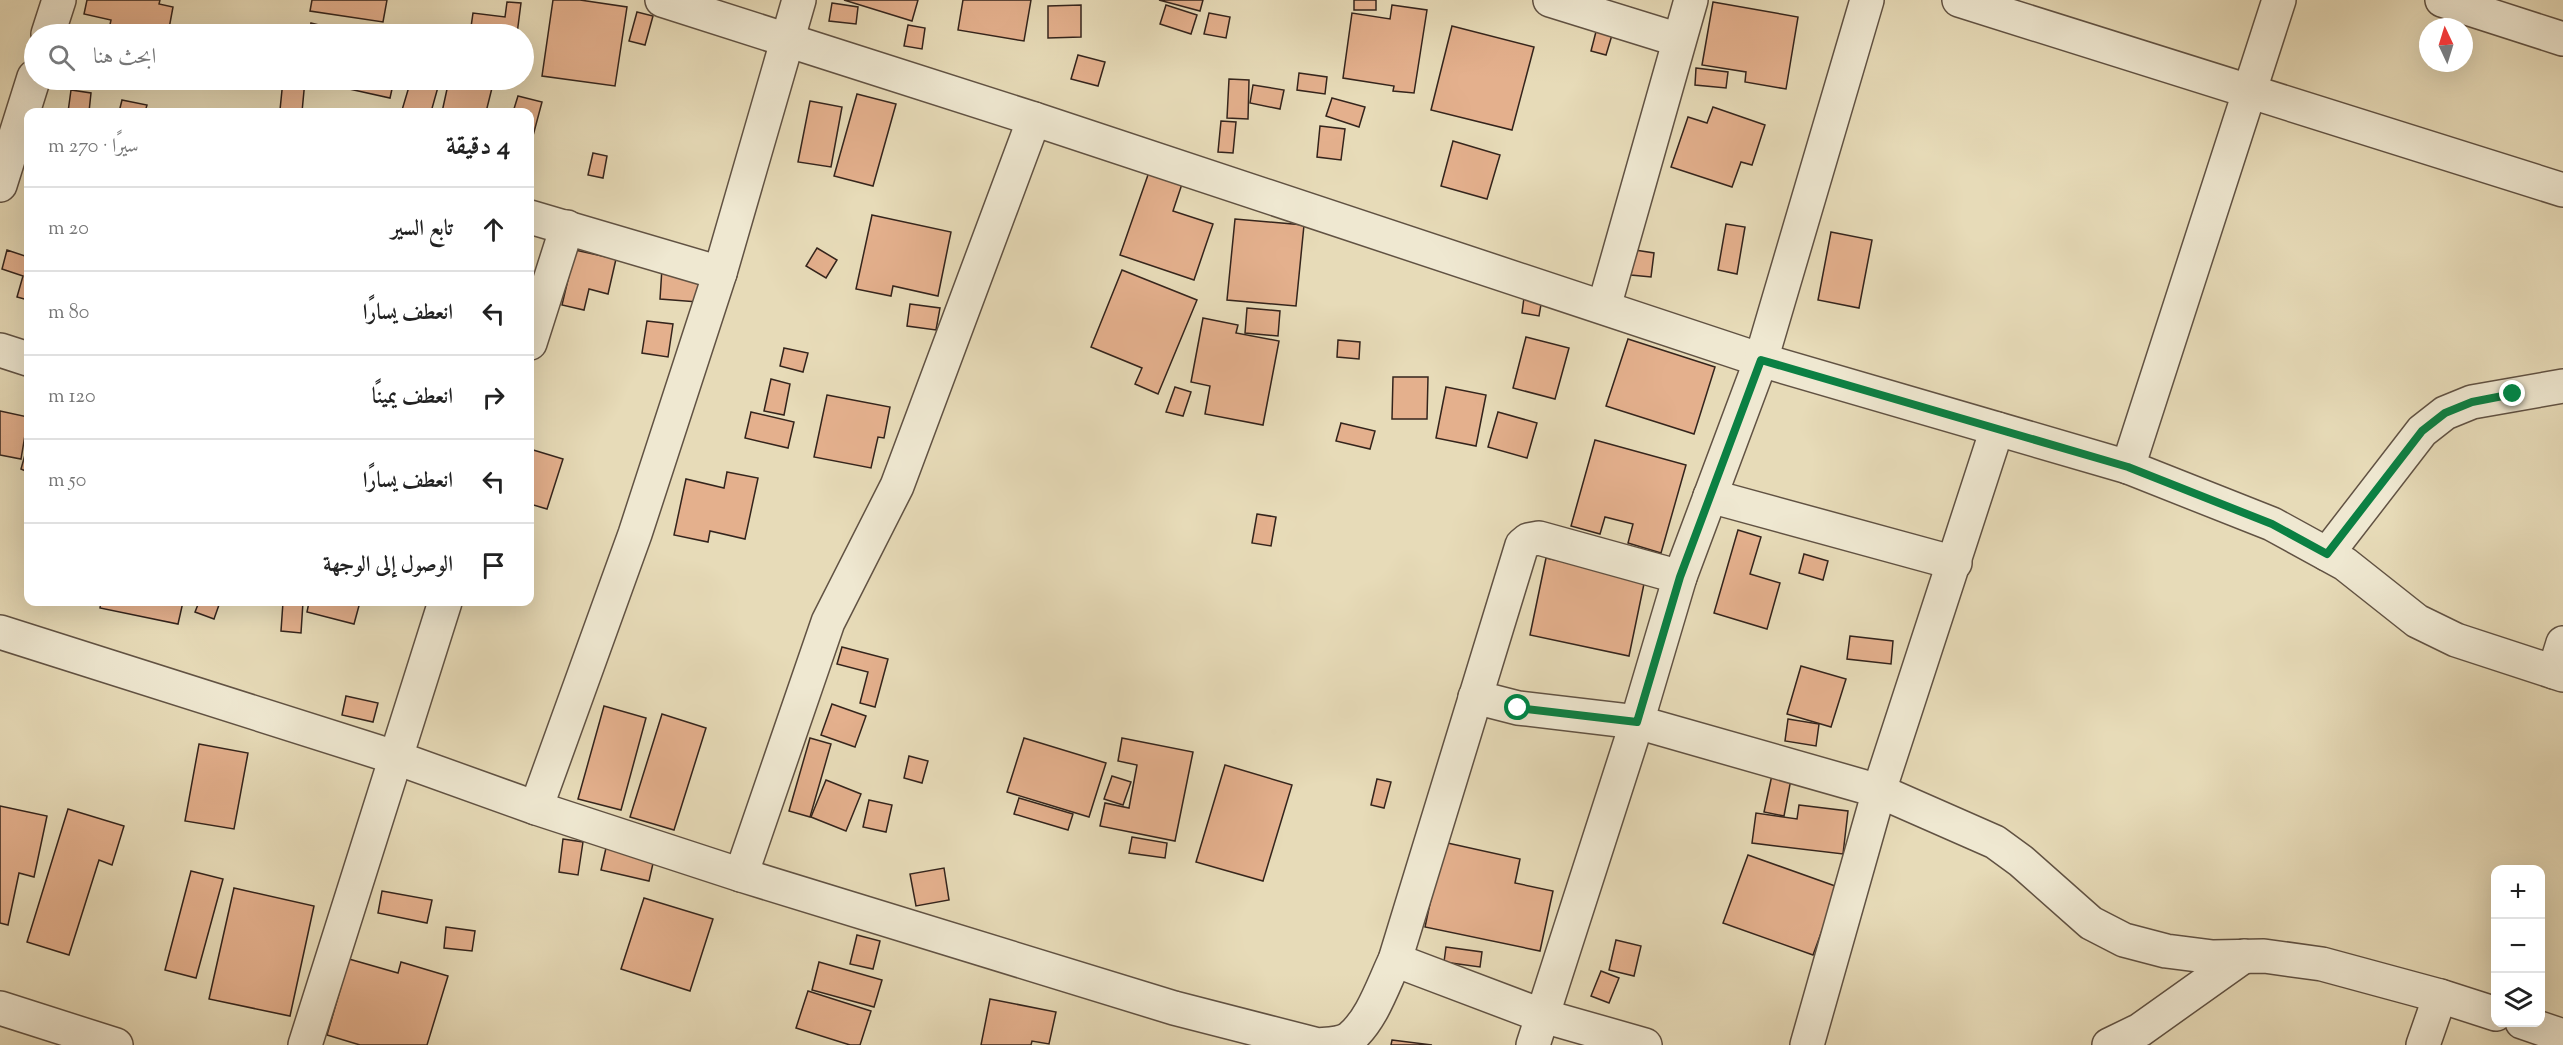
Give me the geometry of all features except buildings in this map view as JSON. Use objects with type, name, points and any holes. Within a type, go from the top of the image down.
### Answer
[{"type":"street","points":[[51,24],[59,0]]},
{"type":"street","points":[[662,0],[1034,119],[1761,360],[2128,467],[2272,524],[2345,564],[2417,621],[2456,640],[2560,663]]},
{"type":"street","points":[[536,808],[635,534],[720,273],[799,0]]},
{"type":"street","points":[[1550,0],[1679,40]]},
{"type":"street","points":[[1604,307],[1691,0]]},
{"type":"street","points":[[1538,1030],[1637,722],[1680,577],[1761,360],[1867,0]]},
{"type":"street","points":[[1959,0],[2563,190]]},
{"type":"street","points":[[2128,467],[2279,0]]},
{"type":"street","points":[[2442,0],[2563,39]]},
{"type":"street","points":[[24,108],[30,90]]},
{"type":"street","points":[[0,185],[24,109]]},
{"type":"street","points":[[741,874],[828,622],[897,486],[1034,119]]},
{"type":"street","points":[[534,218],[720,273]]},
{"type":"street","points":[[534,330],[567,227]]},
{"type":"street","points":[[0,350],[24,358]]},
{"type":"street","points":[[2327,554],[2422,431],[2445,413],[2472,402],[2563,386]]},
{"type":"street","points":[[1807,1045],[1879,791],[1997,429]]},
{"type":"street","points":[[1710,496],[1955,563]]},
{"type":"street","points":[[0,633],[394,756],[536,808],[741,874],[1174,1008],[1318,1045],[1334,1044],[1349,1039],[1364,1022],[1395,960],[1522,545],[1528,540],[1539,538],[1680,577]]},
{"type":"street","points":[[305,1045],[394,756],[444,606]]},
{"type":"street","points":[[1475,697],[1518,708],[1637,722],[1879,791],[1995,842],[2021,861],[2091,923],[2124,940],[2166,951],[2213,957],[2264,956],[2322,964],[2491,1012]]},
{"type":"street","points":[[2109,1045],[2140,1030],[2244,956]]},
{"type":"street","points":[[1395,960],[1538,1030],[1646,1045]]},
{"type":"street","points":[[2423,1045],[2440,996]]},
{"type":"street","points":[[0,1008],[116,1045]]},
{"type":"street","points":[[2535,1027],[2563,1036]]},
{"type":"route","points":[[1518,708],[1637,722],[1680,577],[1761,360],[2128,467],[2272,524],[2327,554],[2422,431],[2445,413],[2472,402],[2513,394]]}]
